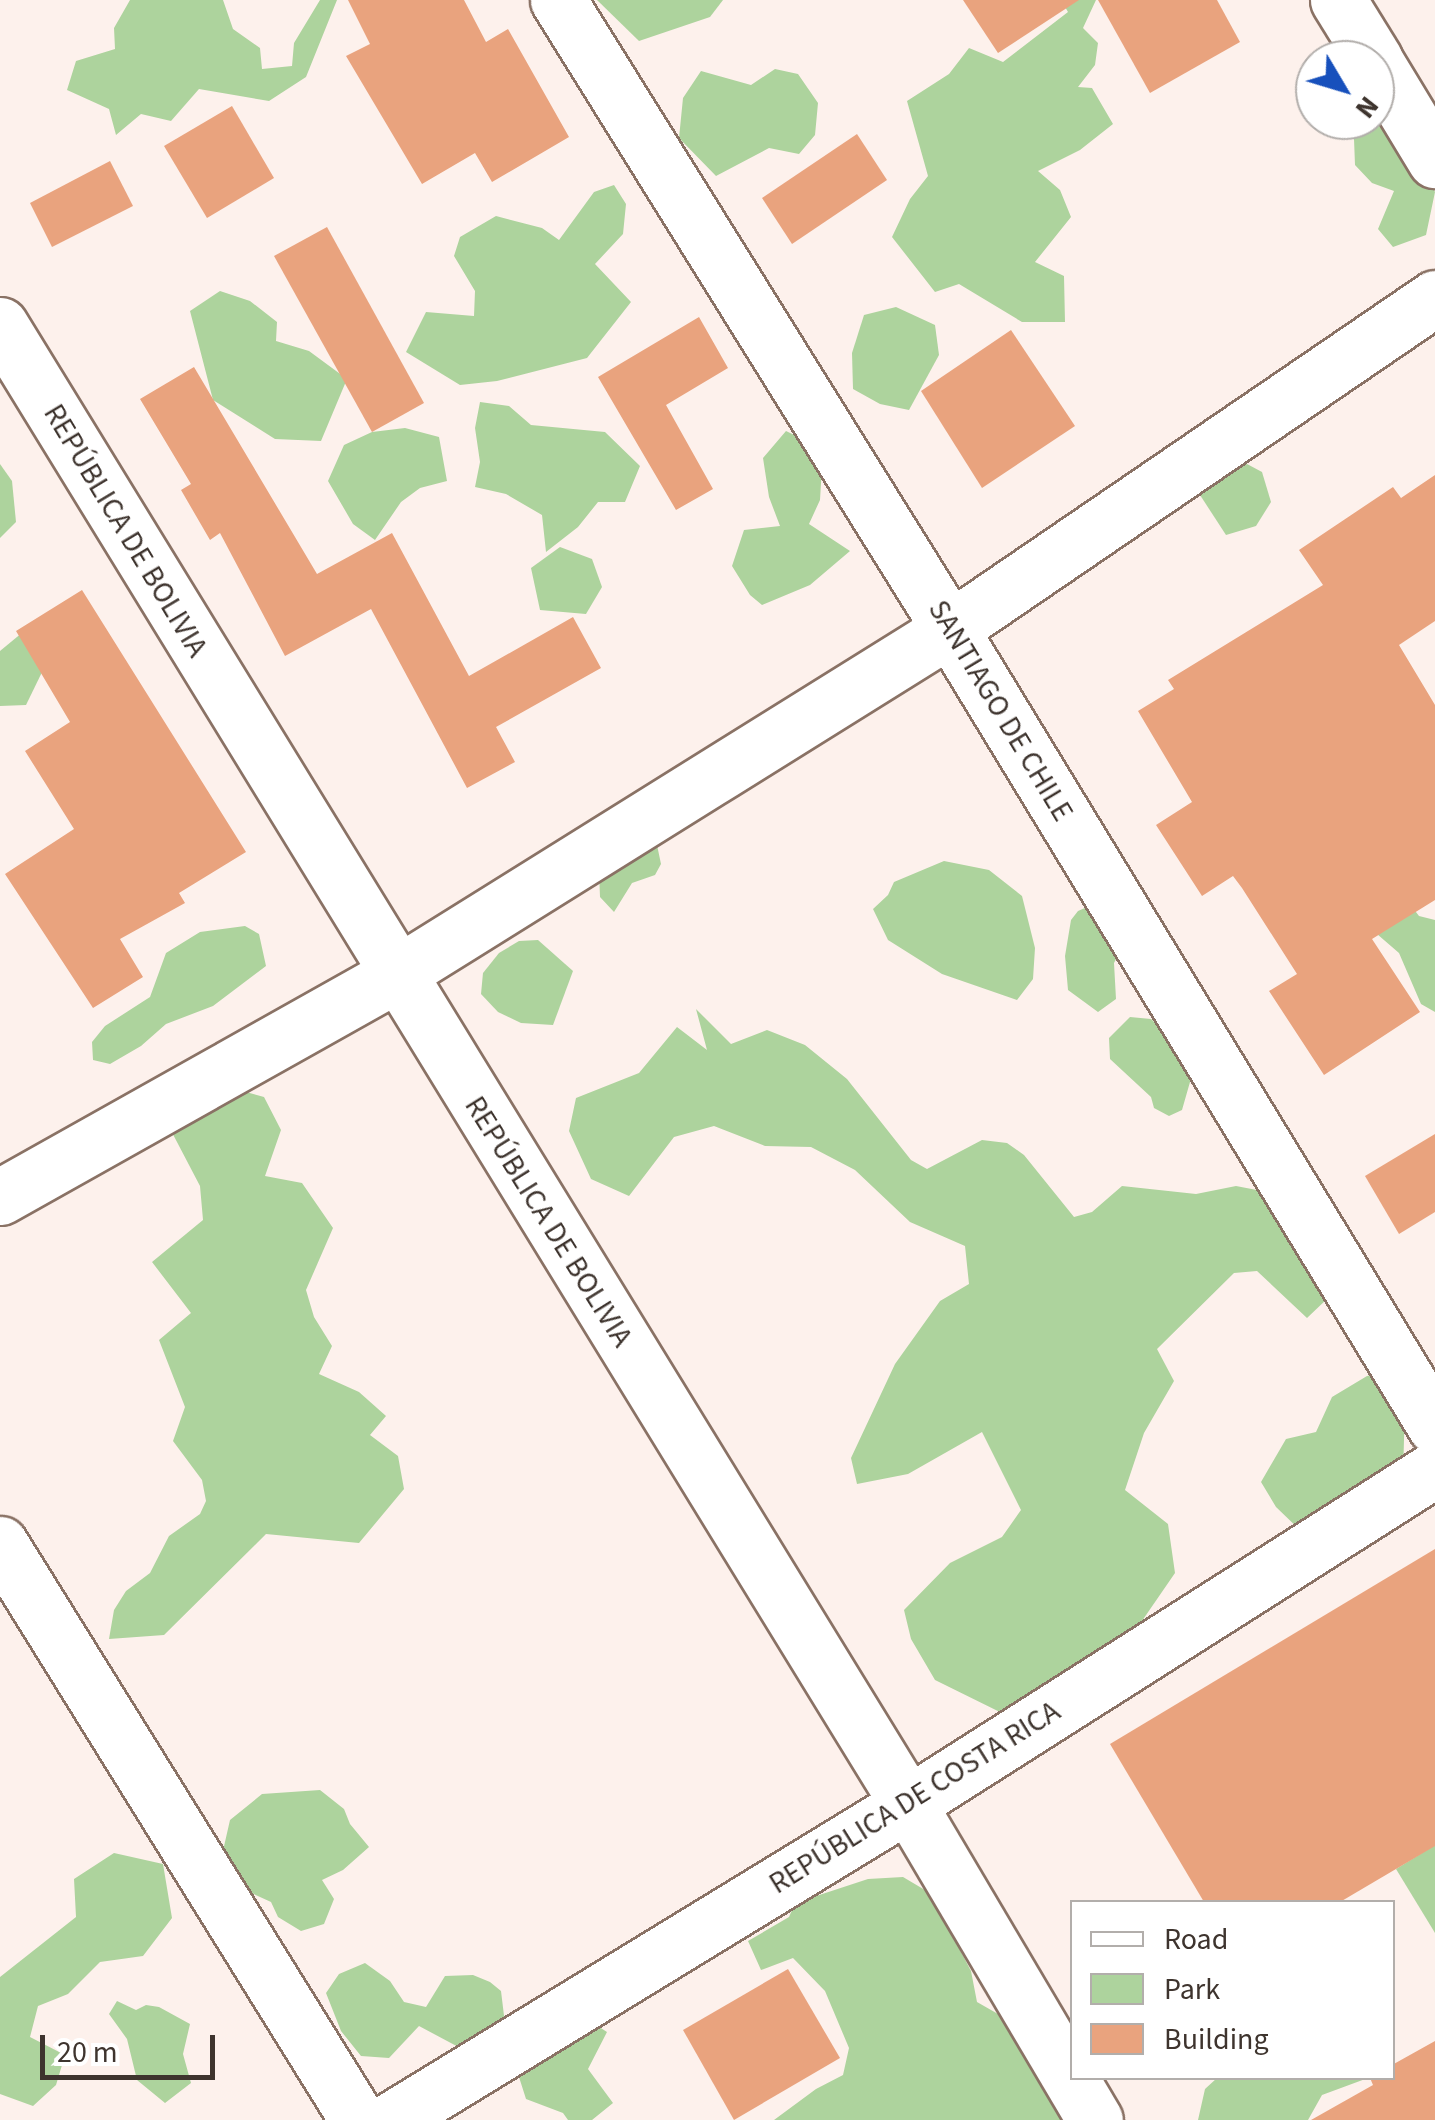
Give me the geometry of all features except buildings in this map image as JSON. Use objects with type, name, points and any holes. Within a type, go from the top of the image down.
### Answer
[{"type":"street","name":"SANTIAGO DE CHILE","points":[[558,0],[950,629],[1435,1426]]},
{"type":"street","points":[[1338,0],[1363,40]]},
{"type":"street","points":[[1395,93],[1435,160]]},
{"type":"street","points":[[0,1197],[395,975],[950,629],[1435,298]]},
{"type":"street","name":"REPÚBLICA DE BOLIVIA","points":[[0,325],[395,975],[908,1804],[1070,2078]]},
{"type":"street","name":"REPÚBLICA DE COSTA RICA","points":[[391,2120],[908,1804],[1435,1469]]},
{"type":"street","points":[[0,1544],[358,2120]]},
{"type":"street","name":"REPÚBLICA DE BOLIVIA","points":[[1071,2080],[1095,2120]]},
{"type":"green space","points":[[130,0],[223,0],[233,29],[260,48],[262,69],[292,66],[294,43],[320,0],[337,0],[306,77],[269,101],[199,89],[171,121],[141,114],[116,135],[109,109],[67,90],[76,61],[115,49],[114,28]]},
{"type":"green space","points":[[597,0],[723,0],[710,17],[639,41]]},
{"type":"green space","points":[[1061,0],[1096,0],[1083,28],[1098,43],[1095,65],[1078,87],[1092,88],[1113,124],[1080,150],[1038,171],[1060,190],[1071,217],[1035,262],[1064,276],[1065,322],[1022,322],[959,284],[935,292],[892,237],[910,199],[928,176],[907,101],[949,74],[969,48],[1003,62],[1068,12]]},
{"type":"green space","points":[[775,69],[798,74],[818,103],[815,135],[799,154],[769,148],[716,176],[679,138],[683,98],[701,71],[751,85]]},
{"type":"green space","points":[[1395,109],[1435,192],[1426,235],[1393,247],[1378,229],[1394,191],[1372,183],[1355,165],[1354,140],[1395,140]]},
{"type":"green space","points":[[614,185],[626,204],[623,234],[595,264],[631,302],[587,358],[497,381],[460,385],[406,352],[426,312],[474,316],[475,291],[454,256],[460,237],[496,216],[542,228],[559,240],[594,192]]},
{"type":"green space","points":[[220,291],[250,301],[277,322],[276,341],[309,351],[347,379],[321,441],[275,439],[213,400],[190,311]]},
{"type":"green space","points":[[896,307],[935,325],[939,355],[909,410],[880,404],[853,389],[852,353],[864,315]]},
{"type":"green space","points":[[480,402],[509,406],[531,425],[605,432],[640,466],[625,502],[598,502],[578,527],[546,552],[542,515],[506,494],[475,487],[480,462],[475,428]]},
{"type":"green space","points":[[405,428],[439,437],[447,481],[420,488],[401,502],[375,540],[353,524],[328,481],[344,445],[372,432]]},
{"type":"green space","points":[[786,431],[823,449],[820,500],[809,524],[850,551],[810,585],[762,605],[750,595],[732,566],[744,530],[780,526],[769,497],[763,458]]},
{"type":"green space","points":[[0,464],[12,481],[16,522],[0,538]]},
{"type":"green space","points":[[1247,464],[1262,472],[1271,502],[1256,526],[1226,535],[1200,495],[1215,477]]},
{"type":"green space","points":[[560,547],[592,559],[602,587],[586,614],[540,610],[531,568]]},
{"type":"green space","points":[[23,632],[45,666],[26,705],[0,706],[0,651]]},
{"type":"green space","points":[[634,830],[657,845],[661,864],[655,875],[632,883],[614,912],[600,897],[599,871]]},
{"type":"green space","points":[[1361,839],[1419,916],[1435,920],[1435,1012],[1421,1004],[1399,953],[1355,915]]},
{"type":"green space","points":[[944,861],[989,870],[1022,896],[1035,948],[1033,979],[1017,1000],[942,974],[888,940],[873,909],[888,895],[894,882]]},
{"type":"green space","points":[[1094,904],[1120,951],[1114,963],[1116,999],[1098,1012],[1068,990],[1065,956],[1071,920],[1078,911]]},
{"type":"green space","points":[[245,926],[259,934],[266,966],[213,1006],[166,1024],[141,1046],[110,1064],[93,1060],[92,1042],[105,1026],[150,997],[166,953],[200,932]]},
{"type":"green space","points":[[538,940],[573,971],[553,1025],[521,1023],[498,1012],[481,994],[483,973],[499,953],[519,941]]},
{"type":"green space","points":[[696,1009],[731,1044],[767,1030],[805,1045],[847,1079],[911,1160],[927,1169],[982,1140],[1007,1143],[1024,1155],[1074,1217],[1092,1212],[1122,1186],[1196,1194],[1236,1186],[1262,1191],[1328,1298],[1307,1318],[1257,1271],[1234,1273],[1157,1349],[1174,1381],[1144,1433],[1125,1490],[1168,1524],[1175,1573],[1133,1634],[1014,1719],[935,1680],[911,1639],[904,1610],[950,1563],[1002,1537],[1021,1510],[982,1432],[908,1474],[857,1484],[851,1458],[895,1364],[940,1301],[969,1284],[965,1246],[910,1222],[855,1170],[811,1147],[765,1146],[714,1126],[674,1137],[629,1196],[591,1179],[569,1131],[576,1098],[639,1073],[677,1027],[707,1050]]},
{"type":"green space","points":[[1130,1017],[1151,1019],[1174,1041],[1192,1075],[1182,1110],[1169,1116],[1154,1108],[1151,1097],[1110,1059],[1109,1038]]},
{"type":"green space","points":[[228,1087],[264,1097],[281,1130],[265,1176],[302,1183],[333,1228],[306,1290],[314,1317],[332,1346],[319,1374],[359,1392],[386,1416],[370,1435],[398,1456],[404,1489],[359,1543],[266,1534],[164,1635],[109,1639],[114,1610],[126,1591],[150,1573],[169,1536],[200,1514],[206,1501],[202,1480],[173,1441],[185,1407],[159,1340],[191,1313],[152,1262],[203,1220],[200,1186],[166,1121]]},
{"type":"green space","points":[[1406,1367],[1403,1476],[1303,1533],[1276,1507],[1261,1482],[1286,1439],[1316,1432],[1332,1397],[1367,1376]]},
{"type":"green space","points":[[320,1790],[344,1809],[350,1824],[369,1847],[343,1870],[322,1880],[334,1899],[324,1924],[301,1931],[278,1917],[271,1902],[217,1877],[230,1820],[262,1794]]},
{"type":"green space","points":[[1435,1845],[1435,1933],[1396,1869]]},
{"type":"green space","points":[[114,1853],[163,1864],[172,1918],[143,1956],[100,1962],[68,1994],[38,2006],[30,2037],[65,2055],[56,2085],[33,2106],[0,2094],[0,1977],[76,1917],[74,1879]]},
{"type":"green space","points":[[903,1877],[930,1893],[971,1971],[977,2002],[1005,2018],[1064,2120],[774,2120],[816,2089],[843,2075],[849,2048],[825,1991],[793,1958],[761,1970],[748,1941],[789,1917],[795,1903],[868,1879]]},
{"type":"green space","points":[[365,1963],[390,1981],[404,2002],[426,2007],[445,1976],[473,1975],[490,1982],[501,1991],[506,2032],[464,2050],[419,2026],[389,2058],[361,2056],[341,2031],[326,1993],[339,1974]]},
{"type":"green space","points":[[117,2001],[136,2010],[146,2005],[159,2007],[190,2024],[183,2054],[191,2083],[165,2103],[137,2080],[127,2039],[109,2014]]},
{"type":"green space","points":[[585,2018],[607,2032],[588,2069],[613,2103],[592,2120],[568,2120],[563,2113],[526,2099],[512,2055]]},
{"type":"green space","points":[[1215,2080],[1363,2080],[1322,2095],[1308,2120],[1198,2120],[1205,2089]]}]
